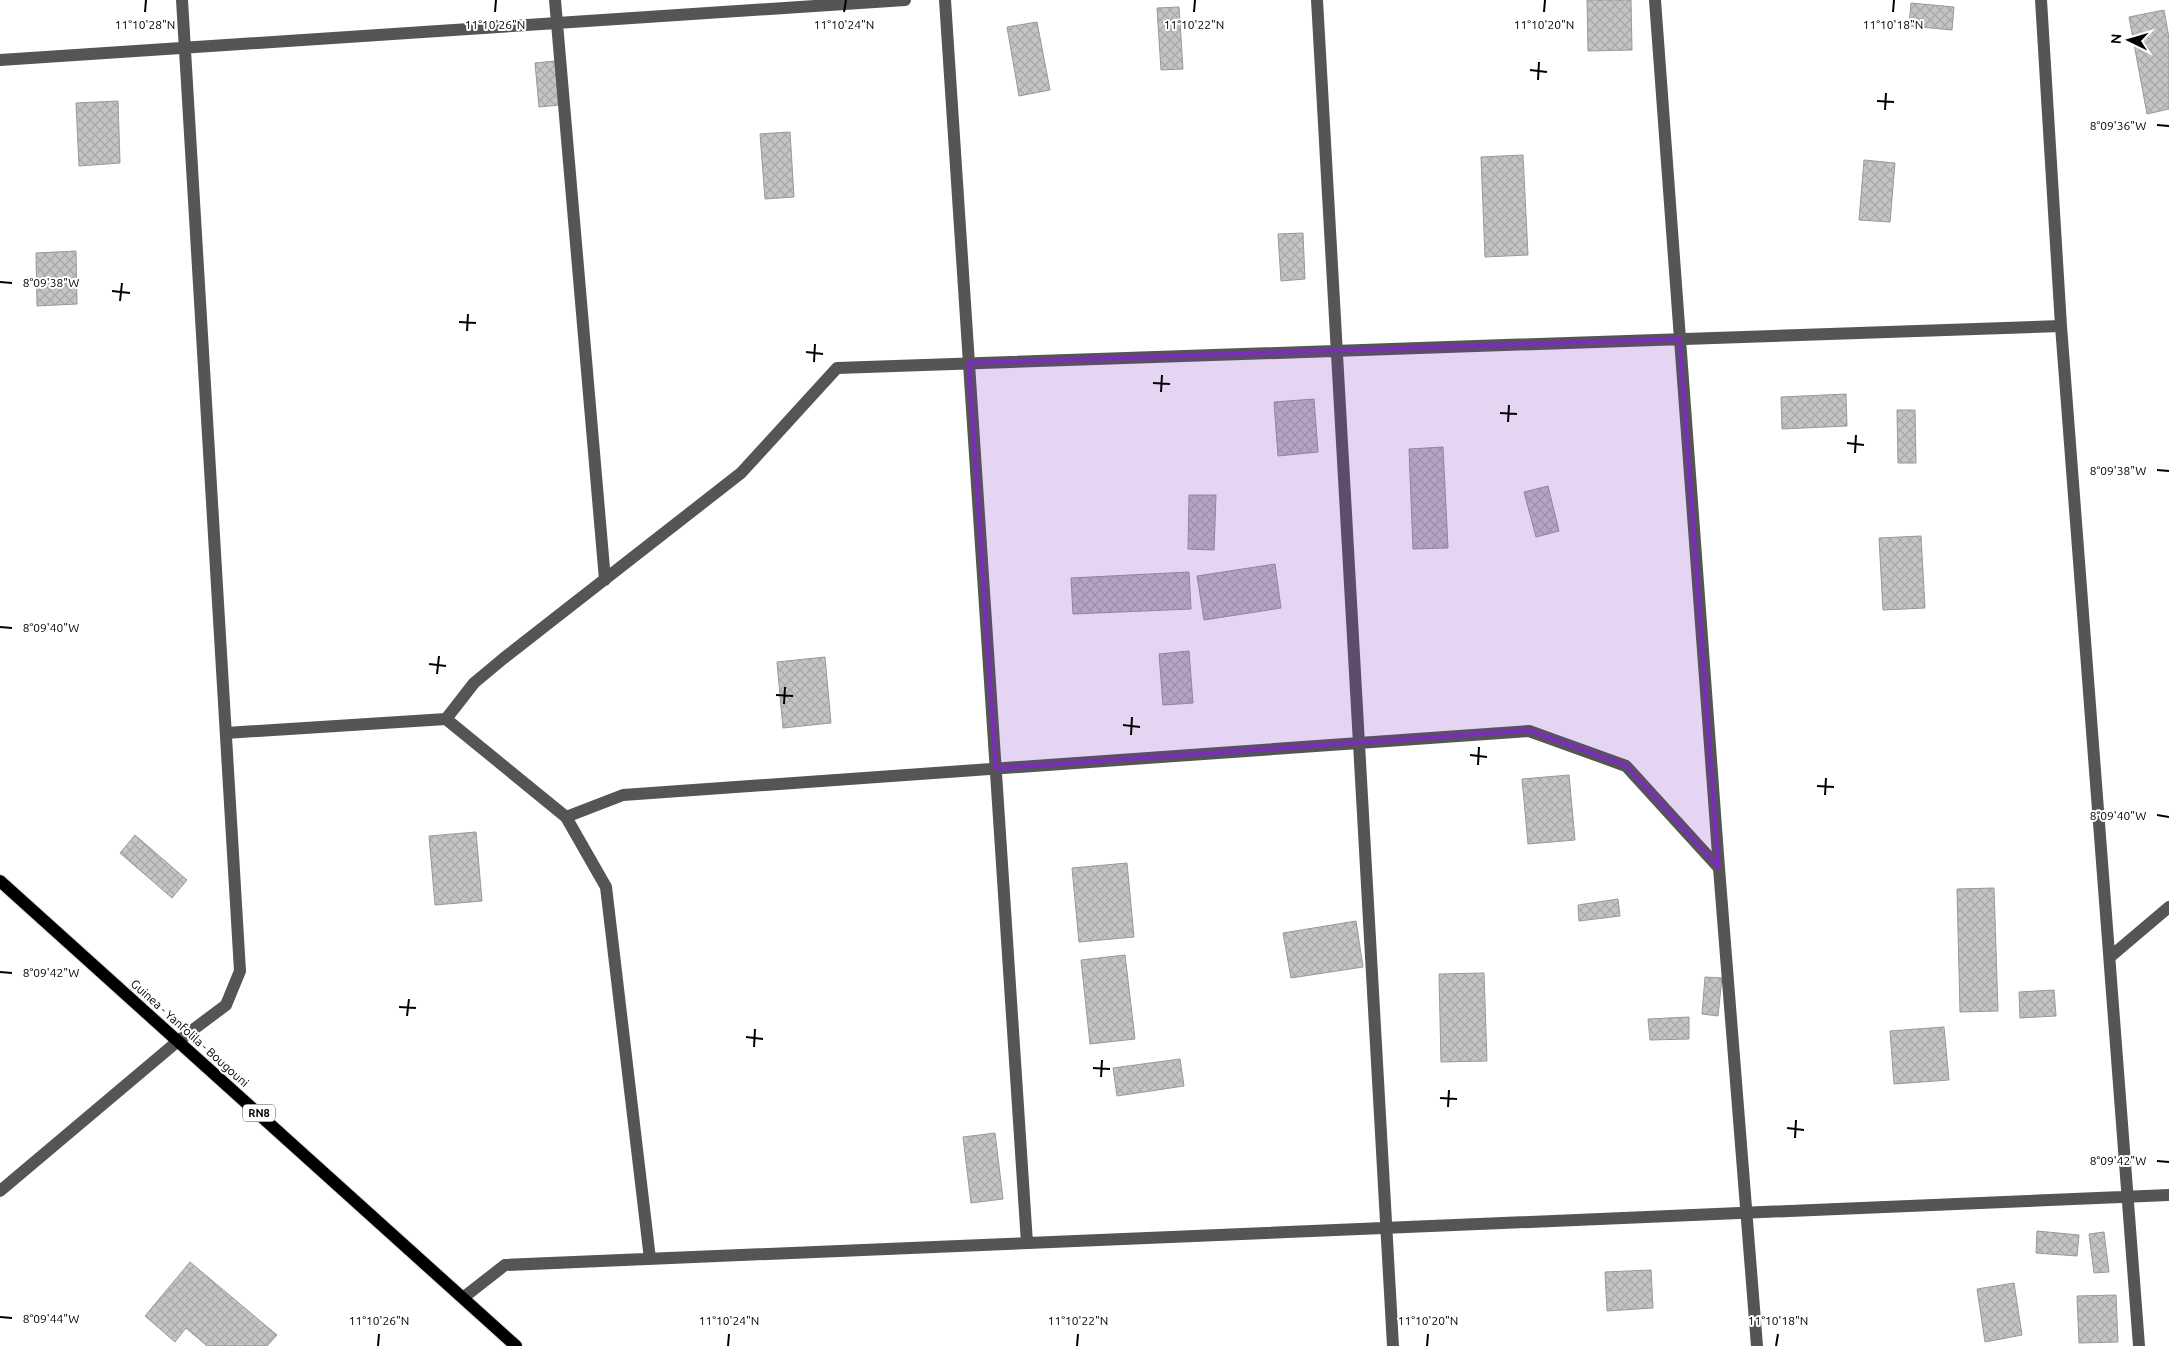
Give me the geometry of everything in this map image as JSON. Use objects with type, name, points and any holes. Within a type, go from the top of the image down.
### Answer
[{"type":"main road","name":"Guinea - Yanfolila - Bougouni","points":[[0,882],[464,1297],[516,1346]]},
{"type":"street","points":[[0,1191],[178,1040],[226,1005],[240,972],[182,0]]},
{"type":"street","points":[[555,0],[605,580]]},
{"type":"street","points":[[0,60],[905,0]]},
{"type":"street","points":[[945,0],[1027,1243]]},
{"type":"street","points":[[1316,0],[1393,1346]]},
{"type":"street","points":[[1655,0],[1719,868],[1757,1346]]},
{"type":"street","points":[[2041,0],[2061,326],[2139,1346]]},
{"type":"street","points":[[446,719],[474,683],[741,473],[837,368],[2061,326]]},
{"type":"street","points":[[226,733],[446,719],[566,817],[606,887],[650,1259]]},
{"type":"street","points":[[566,817],[623,795],[1529,731],[1626,766],[1719,868]]},
{"type":"street","points":[[2110,957],[2169,907]]},
{"type":"street","points":[[464,1297],[505,1265],[2169,1195]]},
{"type":"highlighted area","points":[[1680,339],[1719,868],[1626,766],[1529,731],[996,769],[969,363]]},
{"type":"building","points":[[1587,0],[1631,0],[1632,50],[1588,51]]},
{"type":"building","points":[[1911,3],[1954,7],[1952,30],[1909,26]]},
{"type":"building","points":[[1179,7],[1183,69],[1161,70],[1157,8]]},
{"type":"building","points":[[2164,10],[2169,38],[2169,109],[2147,114],[2129,17]]},
{"type":"building","points":[[1037,22],[1050,90],[1019,96],[1007,27]]},
{"type":"building","points":[[555,61],[560,105],[539,107],[535,63]]},
{"type":"building","points":[[118,101],[120,163],[79,166],[76,103]]},
{"type":"building","points":[[790,132],[794,197],[765,199],[760,134]]},
{"type":"building","points":[[1523,155],[1528,255],[1485,257],[1481,157]]},
{"type":"building","points":[[1864,160],[1895,163],[1890,222],[1859,220]]},
{"type":"building","points":[[1303,233],[1305,279],[1281,281],[1278,234]]},
{"type":"building","points":[[76,251],[77,304],[37,306],[36,253]]},
{"type":"building","points":[[1846,394],[1847,426],[1782,429],[1781,397]]},
{"type":"building","points":[[1314,399],[1318,452],[1278,456],[1274,402]]},
{"type":"building","points":[[1897,410],[1915,410],[1916,463],[1898,463]]},
{"type":"building","points":[[1443,447],[1448,548],[1413,549],[1409,449]]},
{"type":"building","points":[[1548,486],[1559,531],[1536,537],[1524,492]]},
{"type":"building","points":[[1189,495],[1216,495],[1214,550],[1188,549]]},
{"type":"building","points":[[1921,536],[1925,608],[1883,610],[1879,538]]},
{"type":"building","points":[[1275,564],[1281,608],[1204,620],[1197,576]]},
{"type":"building","points":[[1189,572],[1191,609],[1073,614],[1071,578]]},
{"type":"building","points":[[1189,651],[1193,703],[1163,705],[1159,654]]},
{"type":"building","points":[[825,657],[831,723],[783,728],[777,662]]},
{"type":"building","points":[[1569,775],[1575,840],[1528,844],[1522,779]]},
{"type":"building","points":[[476,832],[482,901],[435,905],[429,836]]},
{"type":"building","points":[[135,835],[187,880],[172,898],[120,853]]},
{"type":"building","points":[[1127,863],[1134,937],[1079,942],[1072,868]]},
{"type":"building","points":[[1994,888],[1998,1011],[1960,1012],[1957,889]]},
{"type":"building","points":[[1618,899],[1620,916],[1579,921],[1578,905]]},
{"type":"building","points":[[1356,921],[1363,967],[1291,978],[1283,933]]},
{"type":"building","points":[[1125,955],[1135,1039],[1090,1044],[1081,960]]},
{"type":"building","points":[[1484,973],[1487,1061],[1441,1062],[1439,974]]},
{"type":"building","points":[[1705,977],[1722,978],[1718,1016],[1702,1014]]},
{"type":"building","points":[[2054,990],[2056,1016],[2020,1018],[2019,992]]},
{"type":"building","points":[[1689,1017],[1689,1039],[1650,1040],[1648,1019]]},
{"type":"building","points":[[1944,1027],[1949,1080],[1894,1084],[1890,1031]]},
{"type":"building","points":[[1180,1059],[1184,1086],[1117,1096],[1113,1068]]},
{"type":"building","points":[[995,1133],[1003,1199],[971,1203],[963,1137]]},
{"type":"building","points":[[2037,1231],[2079,1235],[2077,1256],[2036,1253]]},
{"type":"building","points":[[2104,1232],[2109,1272],[2094,1273],[2089,1234]]},
{"type":"building","points":[[190,1262],[277,1335],[267,1346],[207,1346],[186,1328],[175,1342],[145,1316]]},
{"type":"building","points":[[1651,1270],[1653,1308],[1607,1311],[1605,1272]]},
{"type":"building","points":[[2014,1283],[2022,1335],[1985,1342],[1977,1289]]},
{"type":"building","points":[[2116,1295],[2118,1342],[2079,1343],[2077,1296]]}]
